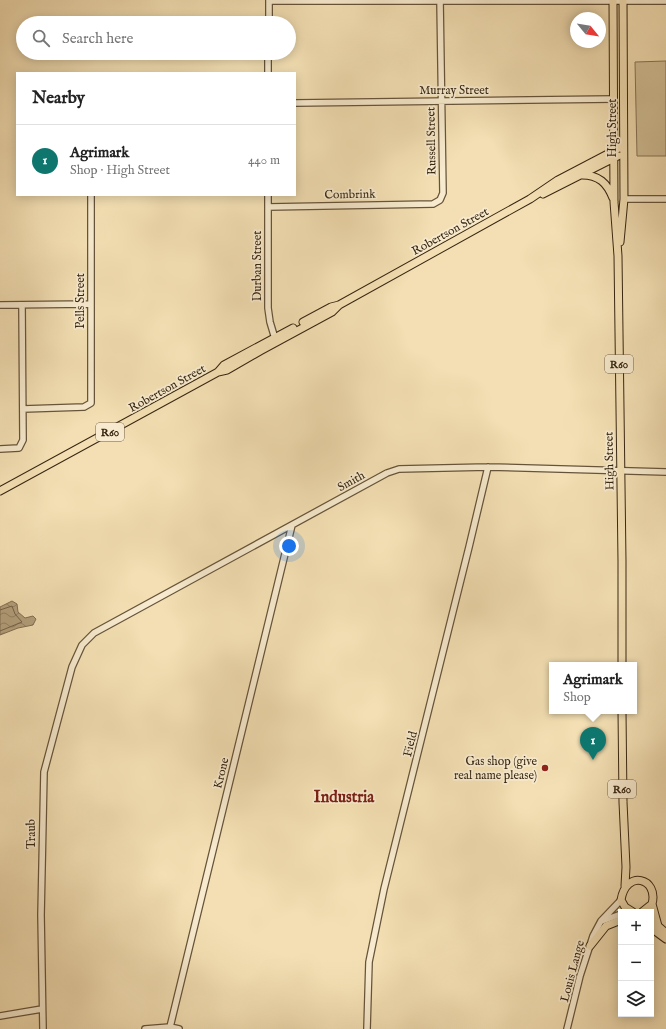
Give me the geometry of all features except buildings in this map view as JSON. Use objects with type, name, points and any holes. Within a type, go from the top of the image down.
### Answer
[{"type":"main road","name":"High Street","points":[[618,256],[624,199],[623,0]]},
{"type":"main road","name":"High Street","points":[[613,1],[614,202],[618,256],[622,662]]},
{"type":"main road","name":"Robertson Street","points":[[530,199],[558,180],[623,150]]},
{"type":"main road","name":"Robertson Street","points":[[0,491],[218,372],[224,365],[276,339],[331,306],[339,305],[530,199],[582,175],[614,154]]},
{"type":"main road","points":[[582,175],[592,176],[602,181],[608,187],[614,202]]},
{"type":"main road","name":"R60","points":[[621,900],[625,886],[626,867],[622,802],[622,714]]},
{"type":"main road","points":[[626,867],[637,880]]},
{"type":"main road","points":[[625,886],[629,882],[637,880],[645,882],[650,886],[654,896],[652,904],[658,926]]},
{"type":"main road","points":[[621,900],[627,909]]},
{"type":"main road","points":[[646,909],[652,904]]},
{"type":"main road","points":[[590,946],[606,926],[618,921]]},
{"type":"main road","points":[[654,923],[666,933]]},
{"type":"main road","points":[[654,930],[666,939]]},
{"type":"street","name":"Russell Street","points":[[433,204],[440,200],[443,193],[440,0]]},
{"type":"street","points":[[269,16],[269,1],[666,1]]},
{"type":"street","points":[[268,60],[268,72]]},
{"type":"street","name":"Murray Street","points":[[296,103],[614,100]]},
{"type":"street","name":"Pells Street","points":[[23,409],[88,406],[91,401],[91,196]]},
{"type":"street","name":"Durban Street","points":[[268,196],[268,308],[270,322],[276,339]]},
{"type":"street","points":[[624,199],[666,199]]},
{"type":"street","name":"Combrink","points":[[268,207],[433,204]]},
{"type":"street","points":[[0,305],[90,304]]},
{"type":"street","points":[[0,449],[14,449],[22,445],[22,305]]},
{"type":"street","name":"Smith","points":[[82,645],[94,633],[387,473],[399,469],[488,467],[666,472]]},
{"type":"street","name":"Field","points":[[367,1029],[369,962],[384,889],[470,547],[488,467]]},
{"type":"street","name":"Krone","points":[[170,1027],[292,525]]},
{"type":"street","name":"Traub","points":[[43,1029],[42,888],[44,772],[72,667],[82,645]]},
{"type":"street","name":"Louis Lange","points":[[568,1029],[580,976],[594,932],[601,921],[621,900]]},
{"type":"street","points":[[601,921],[618,915]]},
{"type":"street","points":[[0,1016],[42,1009]]},
{"type":"street","points":[[145,1029],[170,1027],[179,1029]]},
{"type":"shaded area","points":[[666,61],[666,156],[637,156],[635,62]]},
{"type":"water","points":[[12,601],[17,604],[18,612],[25,618],[33,616],[36,619],[33,625],[18,628],[0,635],[0,607]]},
{"type":"place","name":"Agrimark","points":[[593,760]]},
{"type":"place","name":"Gas shop (give real name please)","points":[[545,768]]},
{"type":"district","name":"Industria","points":[[344,796]]}]
